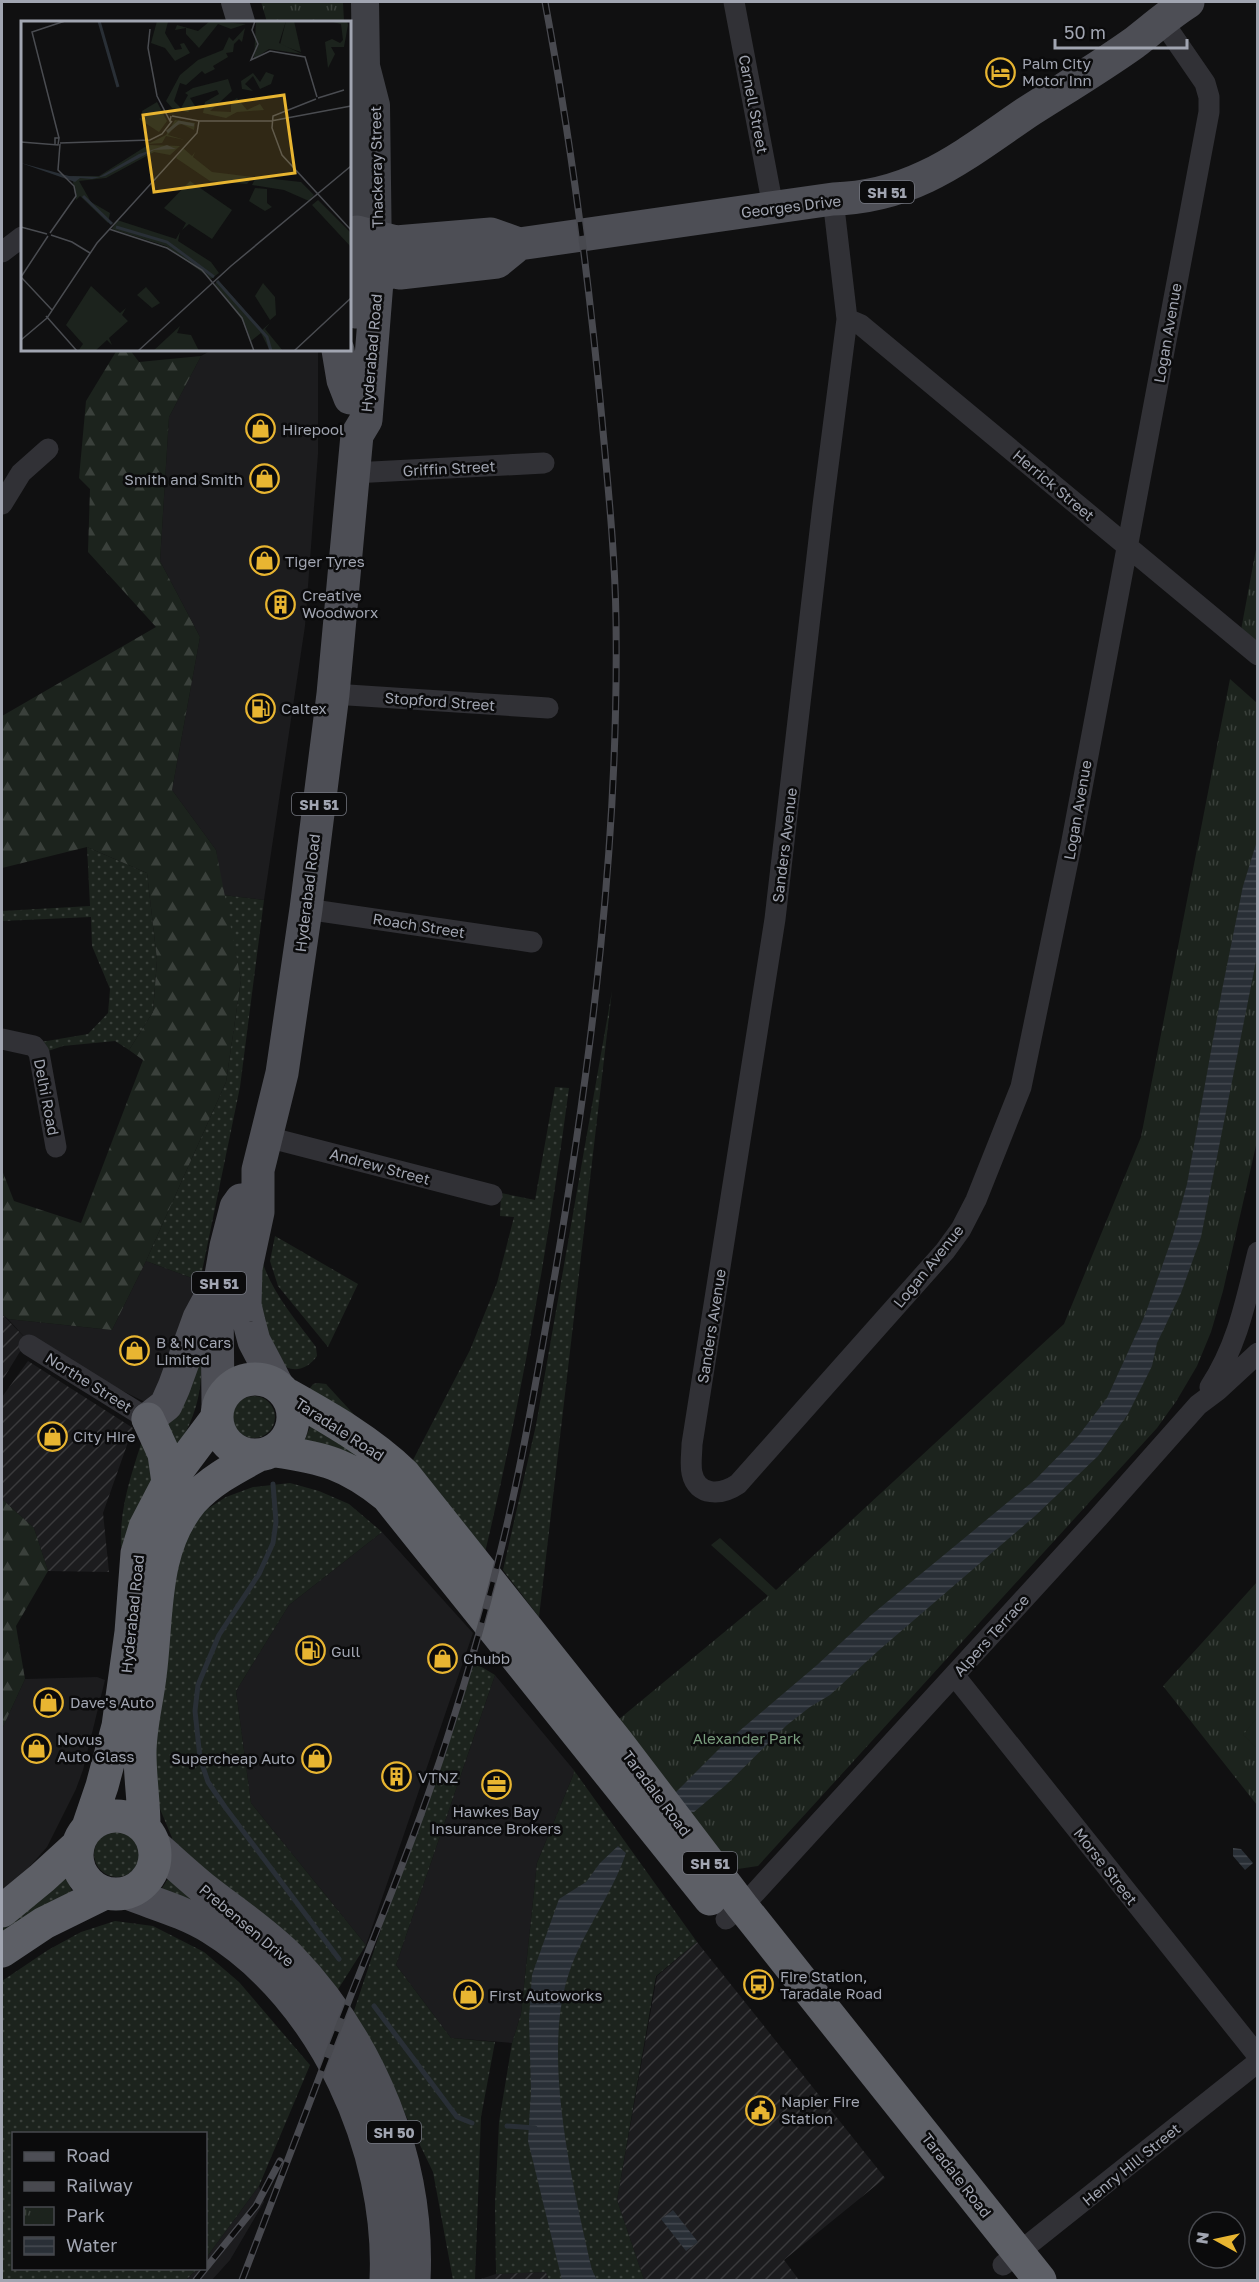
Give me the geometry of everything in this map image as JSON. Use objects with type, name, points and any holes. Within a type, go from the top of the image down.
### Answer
[{"type":"highway","name":"SH 51","points":[[258,1378],[282,1390],[292,1405],[292,1427],[289,1435],[267,1453],[247,1455],[235,1450],[225,1442],[219,1431],[217,1411],[223,1395],[238,1382],[258,1378]]},
{"type":"highway","name":"Taradale Road","points":[[282,1390],[364,1440],[404,1474],[618,1743],[734,1912]]},
{"type":"highway","name":"Hyderabad Road","points":[[2,1911],[42,1878],[83,1836],[102,1786],[124,1691],[137,1553],[145,1527],[168,1483],[217,1411]]},
{"type":"highway","points":[[148,1419],[164,1454],[168,1483]]},
{"type":"highway","name":"Taradale Road","points":[[267,1453],[319,1458],[338,1464],[364,1478],[387,1496],[734,1912],[1012,2266],[1040,2280]]},
{"type":"highway","name":"Hyderabad Road","points":[[149,1836],[140,1752],[160,1578],[167,1545],[178,1522],[192,1502],[214,1480],[267,1453]]},
{"type":"highway","name":"SH 50","points":[[116,1893],[94,1888],[85,1879],[79,1868],[77,1855],[83,1836],[98,1820],[116,1816],[134,1819],[149,1836]]},
{"type":"highway","points":[[2,1951],[44,1923],[116,1893],[138,1888],[153,1870],[156,1858],[149,1836]]},
{"type":"main road","points":[[235,2],[241,21]]},
{"type":"main road","name":"Thackeray Street","points":[[361,248],[376,105],[366,66],[365,2]]},
{"type":"main road","name":"Georges Drive","points":[[361,248],[396,242],[491,234],[519,244],[881,194],[928,176],[988,141],[1134,43],[1161,20],[1188,2]]},
{"type":"main road","name":"Thackeray Street","points":[[361,248],[354,160],[356,107],[366,66]]},
{"type":"main road","name":"Hyderabad Road","points":[[357,435],[350,423],[350,398],[361,248]]},
{"type":"main road","name":"Hyderabad Road","points":[[282,1390],[254,1341],[245,1305],[246,1268],[258,1212],[258,1170],[282,1073],[306,909],[333,694],[357,435],[366,420],[361,248]]},
{"type":"main road","points":[[338,351],[343,380],[350,398]]},
{"type":"main road","name":"Hyderabad Road","points":[[217,1411],[219,1280],[236,1207],[258,1170]]},
{"type":"main road","points":[[148,1419],[166,1405],[199,1318],[219,1280]]},
{"type":"main road","name":"Prebensen Drive","points":[[149,1836],[288,1956],[325,1999],[352,2038],[394,2131],[405,2170],[414,2234],[414,2280]]},
{"type":"main road","name":"Prebensen Drive","points":[[116,1893],[180,1912],[211,1928],[233,1943],[267,1974],[303,2014],[348,2087],[364,2132],[383,2212],[387,2257],[386,2280]]},
{"type":"street","name":"Carnell Street","points":[[734,2],[774,207]]},
{"type":"street","name":"Logan Avenue","points":[[699,1487],[710,1492],[722,1492],[738,1484],[945,1251],[976,1200],[1022,1087],[1071,846],[1209,112],[1209,96],[1204,83],[1161,20]]},
{"type":"street","name":"Sanders Avenue","points":[[699,1487],[691,1472],[692,1444],[775,919],[847,319],[833,199]]},
{"type":"street","points":[[2,252],[21,238]]},
{"type":"street","name":"Herrick Street","points":[[847,319],[861,325],[1257,655]]},
{"type":"street","points":[[2,504],[21,473],[48,449]]},
{"type":"street","name":"Griffin Street","points":[[353,473],[544,463]]},
{"type":"street","name":"Stopford Street","points":[[333,694],[548,708]]},
{"type":"street","name":"Roach Street","points":[[306,909],[532,942]]},
{"type":"street","name":"Delhi Road","points":[[2,1039],[34,1046],[39,1053],[56,1147]]},
{"type":"street","name":"Andrew Street","points":[[267,1137],[492,1195]]},
{"type":"street","points":[[1198,1405],[1230,1353],[1252,1299],[1257,1252]]},
{"type":"street","name":"Northe Street","points":[[29,1345],[148,1419]]},
{"type":"street","name":"Alpers Terrace","points":[[734,1912],[954,1675],[1198,1405],[1218,1390],[1257,1353]]},
{"type":"street","name":"Morse Street","points":[[954,1675],[1254,2045]]},
{"type":"street","name":"Henry Hill Street","points":[[1012,2266],[1257,2062]]},
{"type":"shaded area","points":[[210,351],[318,351],[318,454],[305,626],[264,900],[223,895],[216,850],[172,790],[200,637],[160,561],[169,417],[201,356]]},
{"type":"shaded area","name":"B & N Cars Limited","points":[[146,1261],[200,1281],[151,1405],[27,1340],[8,1319],[112,1330]]},
{"type":"shaded area","points":[[2,1314],[27,1340],[2,1381]]},
{"type":"shaded area","points":[[28,1361],[133,1428],[103,1513],[109,1572],[48,1571],[34,1528],[2,1499],[2,1397]]},
{"type":"shaded area","points":[[382,1532],[473,1633],[366,1945],[251,1803],[236,1691],[289,1605]]},
{"type":"shaded area","points":[[495,1675],[574,1773],[537,1863],[521,2014],[512,2043],[451,2038],[396,1965]]},
{"type":"shaded area","points":[[97,1677],[105,1680],[83,1770],[76,1789],[47,1847],[26,1871],[2,1890],[2,1729],[25,1679]]},
{"type":"shaded area","points":[[697,1942],[885,2178],[784,2260],[799,2280],[644,2280],[617,2200],[657,1976]]},
{"type":"shaded area","points":[[259,2186],[264,2202],[230,2260],[212,2280],[186,2280],[196,2270],[207,2270],[207,2257]]},
{"type":"shaded area","points":[[546,2272],[549,2280],[478,2280],[496,2274]]},
{"type":"green space","points":[[261,2],[343,2],[344,21],[267,21]]},
{"type":"green space","points":[[116,351],[131,351],[139,362],[201,356],[169,417],[160,561],[200,637],[172,790],[216,850],[241,980],[226,1082],[146,1261],[112,1330],[8,1319],[2,1314],[2,1170],[14,1201],[81,1223],[143,1060],[129,1050],[153,1012],[157,960],[147,873],[87,847],[2,868],[2,716],[156,627],[88,552],[90,489],[79,478],[86,401]]},
{"type":"green space","points":[[1257,544],[1257,644],[1241,630]]},
{"type":"green space","name":"Alexander Park","points":[[1230,679],[1257,703],[1257,1141],[1223,1291],[1211,1332],[1197,1366],[1157,1428],[758,1866],[731,1870],[612,1725],[768,1596],[711,1545],[720,1538],[776,1590],[1064,1324],[1141,1137]]},
{"type":"green space","points":[[87,847],[147,873],[157,960],[153,1012],[129,1050],[115,1041],[63,1046],[45,1052],[41,1042],[88,1034],[108,1013],[110,989],[92,946],[91,917],[2,921],[2,911],[90,906]]},
{"type":"green space","points":[[223,895],[264,900],[240,1087],[200,1281],[146,1261],[226,1082],[241,980]]},
{"type":"green space","points":[[612,991],[539,1617],[503,1570],[536,1425]]},
{"type":"green space","points":[[555,1087],[569,1088],[552,1208],[521,1387],[482,1565],[413,1460],[470,1350],[497,1283],[514,1217],[500,1216],[501,1193],[535,1200]]},
{"type":"green space","points":[[275,1236],[358,1284],[328,1347],[278,1286],[270,1261]]},
{"type":"green space","points":[[262,1261],[278,1295],[316,1347],[317,1356],[303,1368],[286,1367],[259,1317]]},
{"type":"green space","points":[[200,1326],[202,1360],[200,1391],[191,1420],[175,1450],[163,1421]]},
{"type":"green space","points":[[313,1384],[326,1384],[359,1420],[308,1391]]},
{"type":"green space","points":[[254,1396],[269,1402],[275,1417],[269,1432],[254,1438],[239,1432],[233,1417],[239,1402]]},
{"type":"green space","points":[[315,1425],[370,1460],[304,1442],[310,1427]]},
{"type":"green space","points":[[144,1435],[156,1472],[125,1547],[121,1547],[124,1504]]},
{"type":"green space","points":[[290,1483],[319,1491],[349,1504],[382,1532],[289,1605],[236,1691],[251,1803],[366,1945],[337,1991],[173,1840],[155,1797],[154,1731],[177,1556],[201,1513],[226,1497],[253,1487]]},
{"type":"green space","points":[[2,1499],[34,1528],[48,1571],[16,1626],[25,1679],[2,1729]]},
{"type":"green space","points":[[1257,1582],[1257,1805],[1163,1686]]},
{"type":"green space","points":[[470,1660],[495,1675],[396,1965],[451,2038],[495,2042],[481,2117],[475,2280],[453,2280],[433,2172],[396,2095],[350,2023]]},
{"type":"green space","points":[[1257,1718],[1257,1748],[1243,1735]]},
{"type":"green space","points":[[573,1769],[697,1942],[656,1976],[617,2200],[644,2280],[549,2280],[546,2272],[496,2274],[495,2206],[499,2122],[512,2043],[521,2014],[537,1863],[574,1773]]},
{"type":"green space","points":[[117,1831],[133,1838],[140,1854],[133,1870],[117,1877],[101,1870],[94,1854],[101,1838]]},
{"type":"green space","points":[[65,1876],[72,1891],[2,1932],[2,1924]]},
{"type":"green space","points":[[168,1879],[220,1919],[160,1891]]},
{"type":"green space","points":[[115,1921],[153,1926],[204,1952],[239,1982],[310,2065],[259,2186],[207,2257],[207,2132],[12,2132],[12,2270],[196,2270],[186,2280],[2,2280],[2,1981],[48,1950],[81,1932]]},
{"type":"water","points":[[1257,841],[1257,956],[1201,1237],[1181,1293],[1157,1343],[1152,1366],[1128,1414],[1098,1456],[1035,1516],[830,1695],[787,1725],[726,1785],[694,1812],[683,1811],[677,1805],[676,1792],[724,1744],[817,1665],[870,1616],[1036,1479],[1079,1435],[1107,1398],[1145,1315],[1173,1235],[1187,1184],[1243,886]]},
{"type":"water","points":[[618,1846],[626,1853],[613,1884],[575,1958],[561,2006],[558,2043],[563,2121],[576,2200],[592,2270],[597,2280],[562,2280],[528,2141],[531,2091],[529,2018],[532,1975],[559,1899],[586,1882],[600,1863]]},
{"type":"water","points":[[1233,1848],[1241,1849],[1253,1863],[1245,1870],[1233,1856]]},
{"type":"water","points":[[673,2210],[698,2242],[686,2251],[661,2219]]},
{"type":"waterway","points":[[273,1484],[276,1522],[273,1543],[259,1574],[219,1635],[198,1685],[195,1711],[200,1758],[208,1782],[225,1807],[339,1959]]},
{"type":"waterway","points":[[374,2006],[457,2117],[472,2123]]},
{"type":"waterway","points":[[507,2126],[535,2128]]},
{"type":"railway","points":[[242,2280],[412,1838],[446,1742],[474,1650],[499,1556],[525,1438],[555,1274],[581,1111],[608,866],[616,702],[616,620],[607,470],[585,263],[571,158],[545,2]]},
{"type":"railway","points":[[207,2266],[256,2206],[280,2161]]},
{"type":"railway","points":[[196,2280],[204,2270]]},
{"type":"place","name":"Palm City Motor Inn","points":[[1001,72]]},
{"type":"place","name":"Hirepool","points":[[261,429]]},
{"type":"place","name":"Smith and Smith","points":[[264,479]]},
{"type":"place","name":"Tiger Tyres","points":[[264,561]]},
{"type":"place","name":"Creative Woodworx","points":[[281,604]]},
{"type":"place","name":"Caltex","points":[[260,708]]},
{"type":"place","name":"B & N Cars Limited","points":[[135,1351]]},
{"type":"place","name":"City Hire","points":[[52,1436]]},
{"type":"place","name":"Gull","points":[[310,1651]]},
{"type":"place","name":"Chubb","points":[[442,1658]]},
{"type":"place","name":"Dave's Auto","points":[[49,1702]]},
{"type":"place","name":"Novus Auto Glass","points":[[36,1748]]},
{"type":"place","name":"Supercheap Auto","points":[[316,1758]]},
{"type":"place","name":"VTNZ","points":[[397,1777]]},
{"type":"place","name":"Hawkes Bay Insurance Brokers","points":[[496,1784]]},
{"type":"place","name":"Fire Station, Taradale Road","points":[[759,1985]]},
{"type":"place","name":"First Autoworks","points":[[468,1995]]},
{"type":"place","name":"Napier Fire Station","points":[[760,2110]]}]
